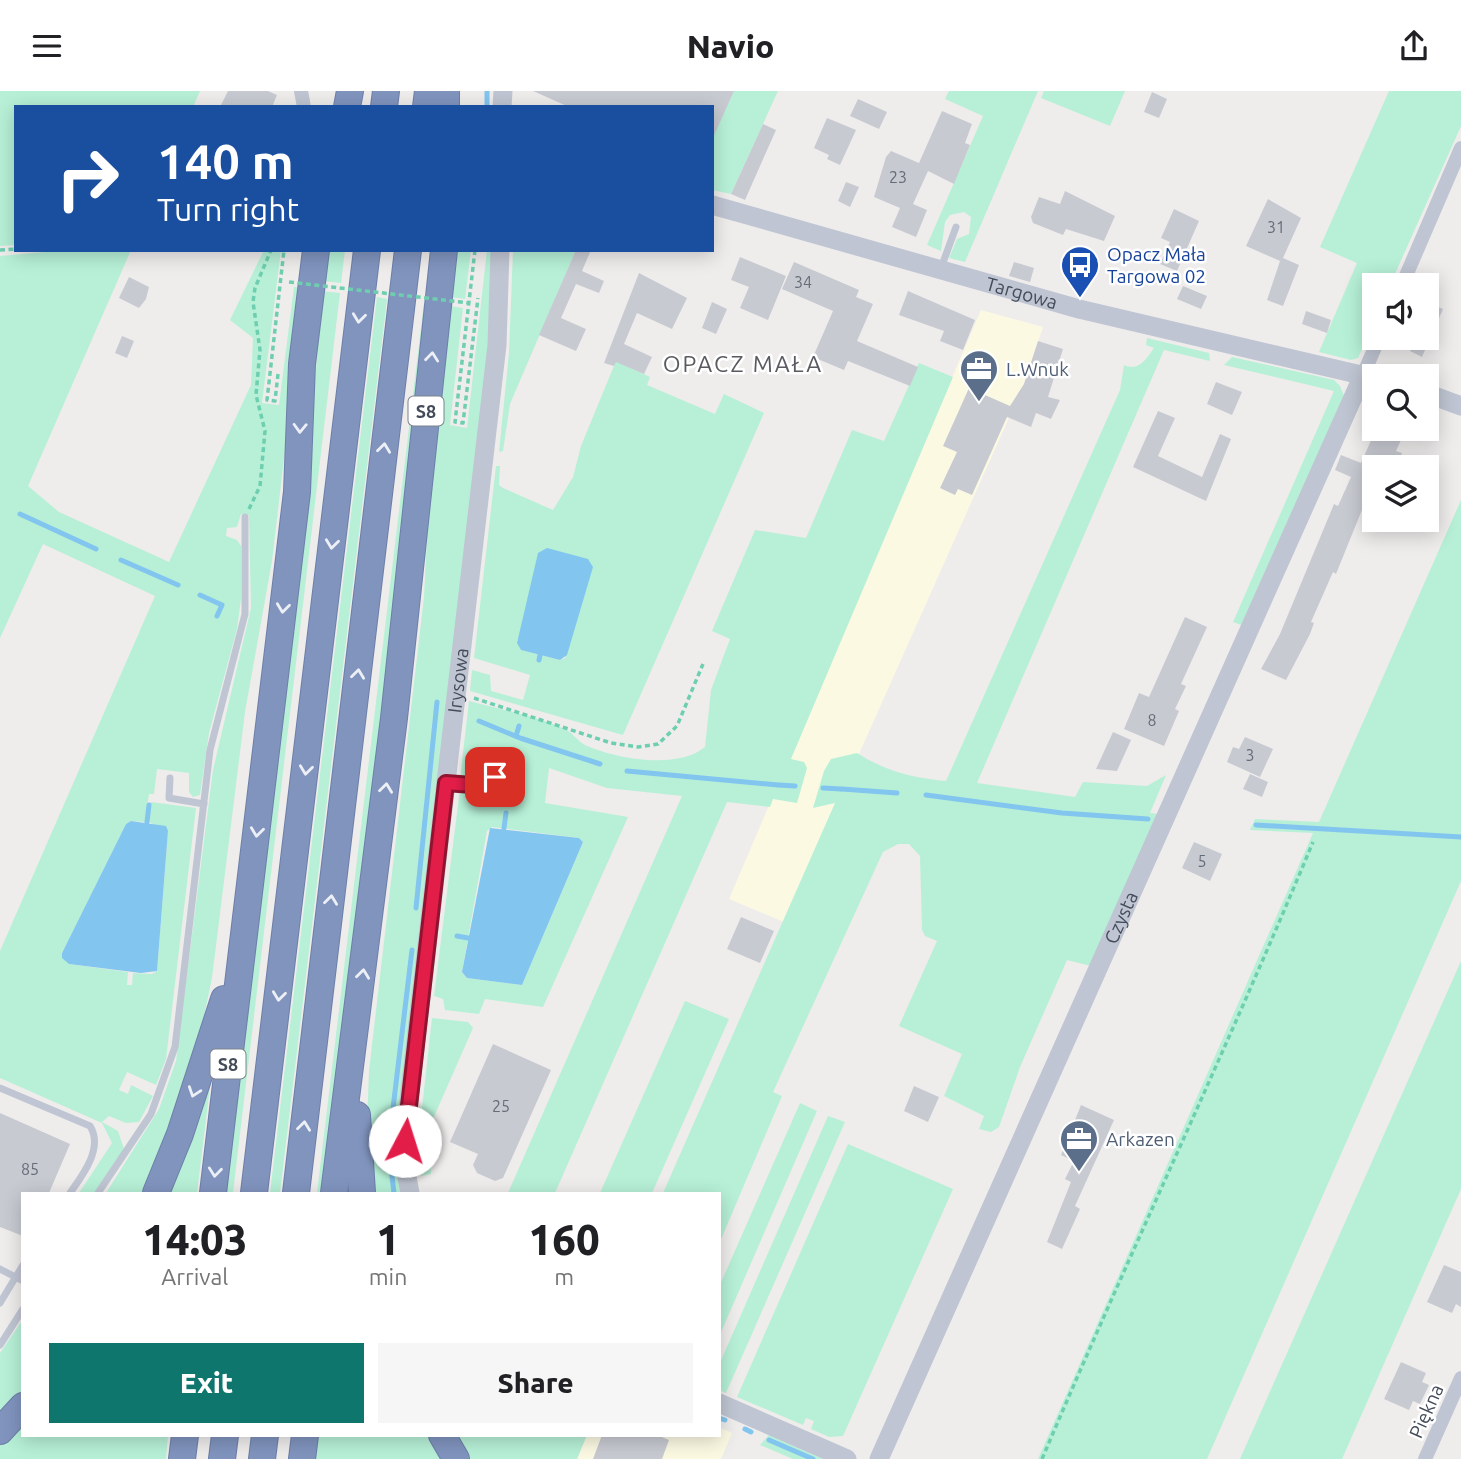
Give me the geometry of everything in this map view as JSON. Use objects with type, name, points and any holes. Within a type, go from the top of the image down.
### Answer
[{"type":"highway","name":"S8","points":[[213,1192],[297,492],[302,364],[316,252]]},
{"type":"highway","points":[[254,1192],[367,252]]},
{"type":"highway","points":[[296,1192],[408,252]]},
{"type":"highway","name":"S8","points":[[362,1192],[358,1161],[356,1042],[444,252]]},
{"type":"highway","points":[[156,1192],[199,1079],[244,934]]},
{"type":"highway","points":[[334,1192],[356,1042]]},
{"type":"highway","points":[[0,1431],[21,1408]]},
{"type":"highway","points":[[182,1459],[185,1437]]},
{"type":"highway","points":[[222,1459],[225,1437]]},
{"type":"highway","points":[[262,1459],[265,1437]]},
{"type":"highway","points":[[302,1459],[304,1437]]},
{"type":"highway","points":[[443,1437],[456,1459]]},
{"type":"street","points":[[1407,273],[1461,148]]},
{"type":"street","name":"Targowa","points":[[714,206],[1079,309],[1362,376]]},
{"type":"street","name":"Irysowa","points":[[410,1192],[405,1166],[407,1117],[497,345],[500,252]]},
{"type":"street","name":"Czysta","points":[[882,1458],[1362,390]]},
{"type":"street","points":[[1439,398],[1461,406]]},
{"type":"street","name":"Piękna","points":[[1425,1459],[1461,1378]]},
{"type":"street","points":[[721,1404],[847,1459]]},
{"type":"lane","points":[[940,269],[956,227]]},
{"type":"lane","points":[[99,1192],[151,1114],[169,1070],[175,1047],[213,740],[243,625],[247,585],[245,517]]},
{"type":"lane","points":[[446,783],[488,786],[494,779],[496,764]]},
{"type":"lane","points":[[170,778],[169,798],[204,804]]},
{"type":"lane","points":[[0,1088],[90,1126],[95,1136],[93,1153],[72,1192]]},
{"type":"lane","points":[[0,1303],[21,1268]]},
{"type":"lane","points":[[0,1269],[21,1280]]},
{"type":"lane","points":[[0,1345],[21,1312]]},
{"type":"path","points":[[245,517],[260,486],[264,462],[265,422],[256,395],[259,341],[253,307],[255,288],[270,252]]},
{"type":"path","points":[[280,361],[275,401],[267,400],[284,252]]},
{"type":"path","points":[[475,252],[455,422],[463,423],[479,293]]},
{"type":"path","points":[[288,295],[289,282],[469,303]]},
{"type":"path","points":[[458,693],[611,743],[638,747],[657,744],[677,726],[702,664]]},
{"type":"path","points":[[1042,1459],[1123,1270],[1268,951],[1313,842]]},
{"type":"shaded area","points":[[981,310],[1043,327],[1024,384],[784,922],[729,899]]},
{"type":"shaded area","points":[[721,1428],[732,1433],[721,1459],[577,1459],[586,1437],[721,1437]]},
{"type":"green space","points":[[0,91],[200,91],[194,105],[14,105],[14,245],[0,246]]},
{"type":"green space","points":[[734,91],[778,91],[731,194],[714,190],[714,134]]},
{"type":"green space","points":[[949,91],[1038,91],[965,262],[949,258],[957,239],[969,234],[971,217],[964,212],[950,215],[945,222],[941,251],[927,245],[983,116],[945,99]]},
{"type":"green space","points":[[1044,91],[1125,91],[1110,126],[1041,98]]},
{"type":"green space","points":[[1389,91],[1461,91],[1461,126],[1395,273],[1362,273],[1362,349],[1358,358],[1351,360],[1319,352],[1357,263],[1320,247]]},
{"type":"green space","points":[[45,252],[130,252],[28,486],[59,512],[169,562],[251,385],[253,338],[230,320],[263,252],[281,252],[262,403],[279,405],[294,287],[304,288],[272,561],[245,712],[212,978],[198,1045],[145,1192],[107,1192],[159,1109],[176,1061],[213,770],[251,608],[249,515],[241,514],[237,527],[227,528],[226,536],[237,540],[241,546],[241,599],[237,629],[209,733],[200,795],[193,797],[189,792],[189,773],[157,769],[154,794],[149,794],[145,822],[131,821],[126,824],[62,953],[69,964],[128,972],[127,985],[132,985],[133,973],[152,974],[157,971],[168,831],[149,822],[151,802],[196,808],[166,1059],[156,1085],[127,1072],[119,1090],[128,1094],[131,1085],[153,1096],[139,1122],[126,1123],[109,1116],[102,1122],[118,1131],[124,1149],[95,1192],[80,1192],[112,1143],[102,1123],[0,1078],[0,951],[155,596],[43,544],[0,638],[0,256]]},
{"type":"green space","points":[[328,252],[345,252],[341,283],[323,281]]},
{"type":"green space","points":[[455,252],[471,252],[465,299],[451,297]]},
{"type":"green space","points":[[487,252],[492,252],[489,337],[397,1126],[396,1156],[402,1192],[372,1192],[367,1125],[369,1071],[424,597],[430,477],[450,306],[463,308],[450,425],[467,428]]},
{"type":"green space","points":[[513,252],[575,252],[510,404],[503,451],[499,452],[509,353]]},
{"type":"green space","points":[[322,291],[340,293],[233,1192],[223,1192],[307,488]]},
{"type":"green space","points":[[377,297],[387,299],[280,1192],[270,1192]]},
{"type":"green space","points":[[424,303],[432,304],[326,1192],[317,1192]]},
{"type":"green space","points":[[1147,338],[1209,353],[1210,361],[1164,350],[977,783],[1075,797],[1083,782],[1147,786],[1166,775],[1150,813],[1159,814],[1091,966],[1067,960],[1020,1067],[999,1127],[991,1132],[979,1129],[984,1116],[944,1096],[962,1054],[899,1026],[937,941],[925,936],[922,930],[920,856],[909,844],[898,844],[883,852],[773,1092],[782,1096],[721,1239],[721,1192],[663,1192],[835,803],[813,808],[824,771],[831,759],[857,753],[900,773],[946,781],[1120,390],[1124,365],[1134,367],[1145,360],[1154,348],[1146,345]]},
{"type":"green space","points":[[1232,357],[1334,380],[1344,396],[1244,626],[1233,622],[1334,391],[1224,365]]},
{"type":"green space","points":[[616,361],[650,377],[647,385],[715,414],[724,394],[764,413],[623,735],[470,691],[472,670],[490,675],[491,691],[523,700],[530,675],[474,658],[496,466],[500,466],[499,485],[553,510],[573,477],[581,446]],"holes":[[[592,564],[565,658],[560,660],[521,650],[517,640]]]},
{"type":"green space","points":[[919,363],[953,377],[791,759],[804,762],[807,768],[797,803],[773,799],[770,807],[727,802],[555,1192],[508,1192],[682,796],[607,788],[549,768],[545,803],[628,817],[543,1007],[485,999],[479,1014],[445,1010],[443,999],[434,996],[460,789],[504,794],[509,762],[476,757],[473,776],[460,779],[469,701],[547,722],[568,731],[585,745],[629,758],[679,758],[705,747],[711,690],[730,639],[712,631],[755,530],[806,538],[852,430],[884,441]],"holes":[[[492,827],[579,838],[583,842],[522,985],[467,978],[462,972],[487,831]]]},
{"type":"green space","points":[[1461,500],[1461,881],[1207,1459],[1038,1459],[1313,833],[1250,830],[1255,819],[1319,822]]},
{"type":"green space","points":[[1461,961],[1461,1189],[1342,1459],[1240,1459]]},
{"type":"green space","points":[[685,1001],[729,1019],[652,1192],[600,1192]]},
{"type":"green space","points":[[432,1018],[468,1022],[473,1028],[429,1128],[431,1174],[421,1176],[419,1135]]},
{"type":"green space","points":[[211,1079],[197,1192],[165,1192]]},
{"type":"green space","points":[[800,1103],[817,1111],[721,1332],[721,1282]]},
{"type":"green space","points":[[828,1116],[845,1122],[726,1393],[721,1391],[721,1360]]},
{"type":"green space","points":[[848,1144],[953,1189],[843,1436],[829,1437],[811,1429],[814,1421],[806,1418],[803,1425],[737,1397]]},
{"type":"green space","points":[[21,1322],[21,1392],[0,1416],[0,1353]]},
{"type":"green space","points":[[21,1419],[21,1437],[168,1437],[166,1459],[0,1459],[0,1441]]},
{"type":"green space","points":[[769,1435],[823,1459],[793,1459],[760,1445]]},
{"type":"green space","points":[[315,1437],[435,1437],[448,1459],[312,1459]]},
{"type":"green space","points":[[454,1437],[586,1437],[577,1459],[468,1459]]},
{"type":"water","points":[[547,548],[588,559],[593,567],[567,655],[560,660],[521,650],[517,643],[538,553]]},
{"type":"water","points":[[131,821],[166,826],[168,831],[157,971],[141,973],[69,964],[62,958],[62,953],[126,824]]},
{"type":"water","points":[[490,828],[579,838],[583,842],[522,985],[467,978],[462,972]]},
{"type":"building","points":[[228,91],[268,91],[277,95],[273,105],[221,105]]},
{"type":"building","points":[[533,91],[734,91],[714,136],[714,105],[564,105]]},
{"type":"building","points":[[1152,92],[1167,99],[1159,118],[1144,112]]},
{"type":"building","points":[[858,99],[887,112],[879,129],[850,116]]},
{"type":"building","points":[[942,111],[972,124],[965,143],[970,145],[954,184],[928,171],[913,204],[927,210],[916,237],[892,227],[900,208],[874,197],[886,157],[891,151],[919,163]]},
{"type":"building","points":[[827,118],[856,130],[840,165],[827,159],[829,155],[814,148]]},
{"type":"building","points":[[763,124],[776,130],[745,200],[731,194]]},
{"type":"building","points":[[846,182],[859,187],[850,207],[838,201]]},
{"type":"building","points":[[1065,191],[1115,216],[1104,241],[1066,229],[1063,235],[1033,223],[1031,217],[1039,197],[1060,204]]},
{"type":"building","points":[[1268,199],[1301,218],[1283,258],[1299,265],[1283,306],[1267,300],[1280,261],[1246,246]]},
{"type":"building","points":[[1174,209],[1199,221],[1177,271],[1160,264],[1170,242],[1161,238]]},
{"type":"building","points":[[575,252],[590,252],[582,271],[604,281],[599,293],[576,284],[561,318],[586,329],[576,351],[539,335]]},
{"type":"building","points":[[740,257],[786,276],[768,320],[740,308],[749,287],[731,280]]},
{"type":"building","points":[[794,262],[859,290],[856,297],[873,304],[857,341],[918,367],[910,386],[848,361],[844,370],[813,357],[833,311],[782,289]]},
{"type":"building","points":[[1014,262],[1034,268],[1030,282],[1009,276]]},
{"type":"building","points":[[639,273],[687,298],[672,329],[637,313],[624,344],[652,357],[644,374],[616,362],[614,366],[604,363]]},
{"type":"building","points":[[129,277],[149,287],[146,299],[139,308],[119,298]]},
{"type":"building","points":[[1183,286],[1207,296],[1201,309],[1177,299]]},
{"type":"building","points":[[908,291],[975,320],[963,350],[940,341],[944,331],[899,315]]},
{"type":"building","points":[[712,302],[727,309],[716,334],[702,328]]},
{"type":"building","points":[[1306,311],[1331,320],[1327,333],[1302,324]]},
{"type":"building","points":[[122,336],[134,341],[127,358],[115,353]]},
{"type":"building","points":[[1038,341],[1063,349],[1048,397],[1060,400],[1051,419],[1036,413],[1031,427],[1007,417],[972,495],[958,489],[955,495],[940,488],[957,452],[943,446],[969,388],[1010,406],[1024,384]]},
{"type":"building","points":[[1410,350],[1425,350],[1422,357]]},
{"type":"building","points":[[1216,382],[1242,392],[1232,415],[1207,404]]},
{"type":"building","points":[[1158,411],[1175,418],[1158,456],[1202,477],[1220,434],[1231,439],[1206,501],[1133,467]]},
{"type":"building","points":[[1371,441],[1401,441],[1396,451],[1402,453],[1401,455],[1365,455]]},
{"type":"building","points":[[1341,455],[1361,463],[1362,461],[1362,510],[1336,574],[1333,572],[1311,622],[1314,623],[1310,634],[1286,680],[1261,669],[1280,634],[1334,504],[1338,506],[1351,477],[1335,470]]},
{"type":"building","points":[[1185,617],[1207,627],[1181,684],[1186,686],[1175,709],[1179,711],[1164,746],[1124,729],[1139,693],[1149,697]]},
{"type":"building","points":[[1113,732],[1131,740],[1117,771],[1096,769]]},
{"type":"building","points":[[1245,737],[1273,749],[1260,777],[1227,762],[1233,747],[1239,749]]},
{"type":"building","points":[[1250,774],[1268,782],[1262,797],[1243,789]]},
{"type":"building","points":[[1194,842],[1222,854],[1210,881],[1182,868]]},
{"type":"building","points":[[741,917],[774,931],[760,963],[727,949]]},
{"type":"building","points":[[493,1044],[551,1070],[503,1178],[495,1181],[477,1173],[473,1165],[478,1154],[450,1142]]},
{"type":"building","points":[[914,1086],[939,1097],[928,1122],[904,1111]]},
{"type":"building","points":[[1081,1105],[1114,1120],[1075,1206],[1080,1209],[1062,1249],[1047,1242],[1071,1182],[1065,1179],[1074,1161],[1061,1155]]},
{"type":"building","points":[[0,1113],[70,1144],[49,1192],[21,1192],[21,1235],[0,1227]]},
{"type":"building","points":[[1444,1265],[1461,1272],[1461,1307],[1456,1304],[1452,1313],[1427,1302]]},
{"type":"building","points":[[1401,1362],[1426,1373],[1422,1382],[1429,1385],[1420,1404],[1413,1401],[1409,1410],[1384,1399]]},
{"type":"building","points":[[601,1437],[662,1437],[669,1440],[662,1459],[593,1459]]},
{"type":"waterway","points":[[487,91],[487,105]]},
{"type":"waterway","points":[[20,514],[96,549]]},
{"type":"waterway","points":[[121,560],[178,585]]},
{"type":"waterway","points":[[200,595],[222,605],[217,616]]},
{"type":"waterway","points":[[539,660],[540,655]]},
{"type":"waterway","points":[[416,908],[437,702]]},
{"type":"waterway","points":[[479,721],[520,738],[600,764]]},
{"type":"waterway","points":[[516,736],[519,726]]},
{"type":"waterway","points":[[627,771],[778,785]]},
{"type":"waterway","points":[[779,785],[795,786]]},
{"type":"waterway","points":[[823,788],[841,789]]},
{"type":"waterway","points":[[842,789],[897,793]]},
{"type":"waterway","points":[[926,795],[1062,813],[1148,819]]},
{"type":"waterway","points":[[147,822],[149,805]]},
{"type":"waterway","points":[[504,828],[506,813]]},
{"type":"waterway","points":[[1256,825],[1461,837]]},
{"type":"waterway","points":[[457,936],[468,938]]},
{"type":"waterway","points":[[391,1125],[412,950]]},
{"type":"waterway","points":[[389,1152],[394,1192]]},
{"type":"waterway","points":[[721,1419],[725,1420]]},
{"type":"waterway","points":[[745,1429],[751,1432]]},
{"type":"waterway","points":[[769,1440],[813,1459]]},
{"type":"place","name":"Opacz Mała Targowa 02","points":[[1080,299]]},
{"type":"place","name":"L.Wnuk","points":[[979,403]]},
{"type":"place","name":"Arkazen","points":[[1079,1173]]},
{"type":"district","name":"OPACZ MAŁA","points":[[743,363]]},
{"type":"route","points":[[405,1141],[446,783],[485,786],[491,784],[495,777]]}]
